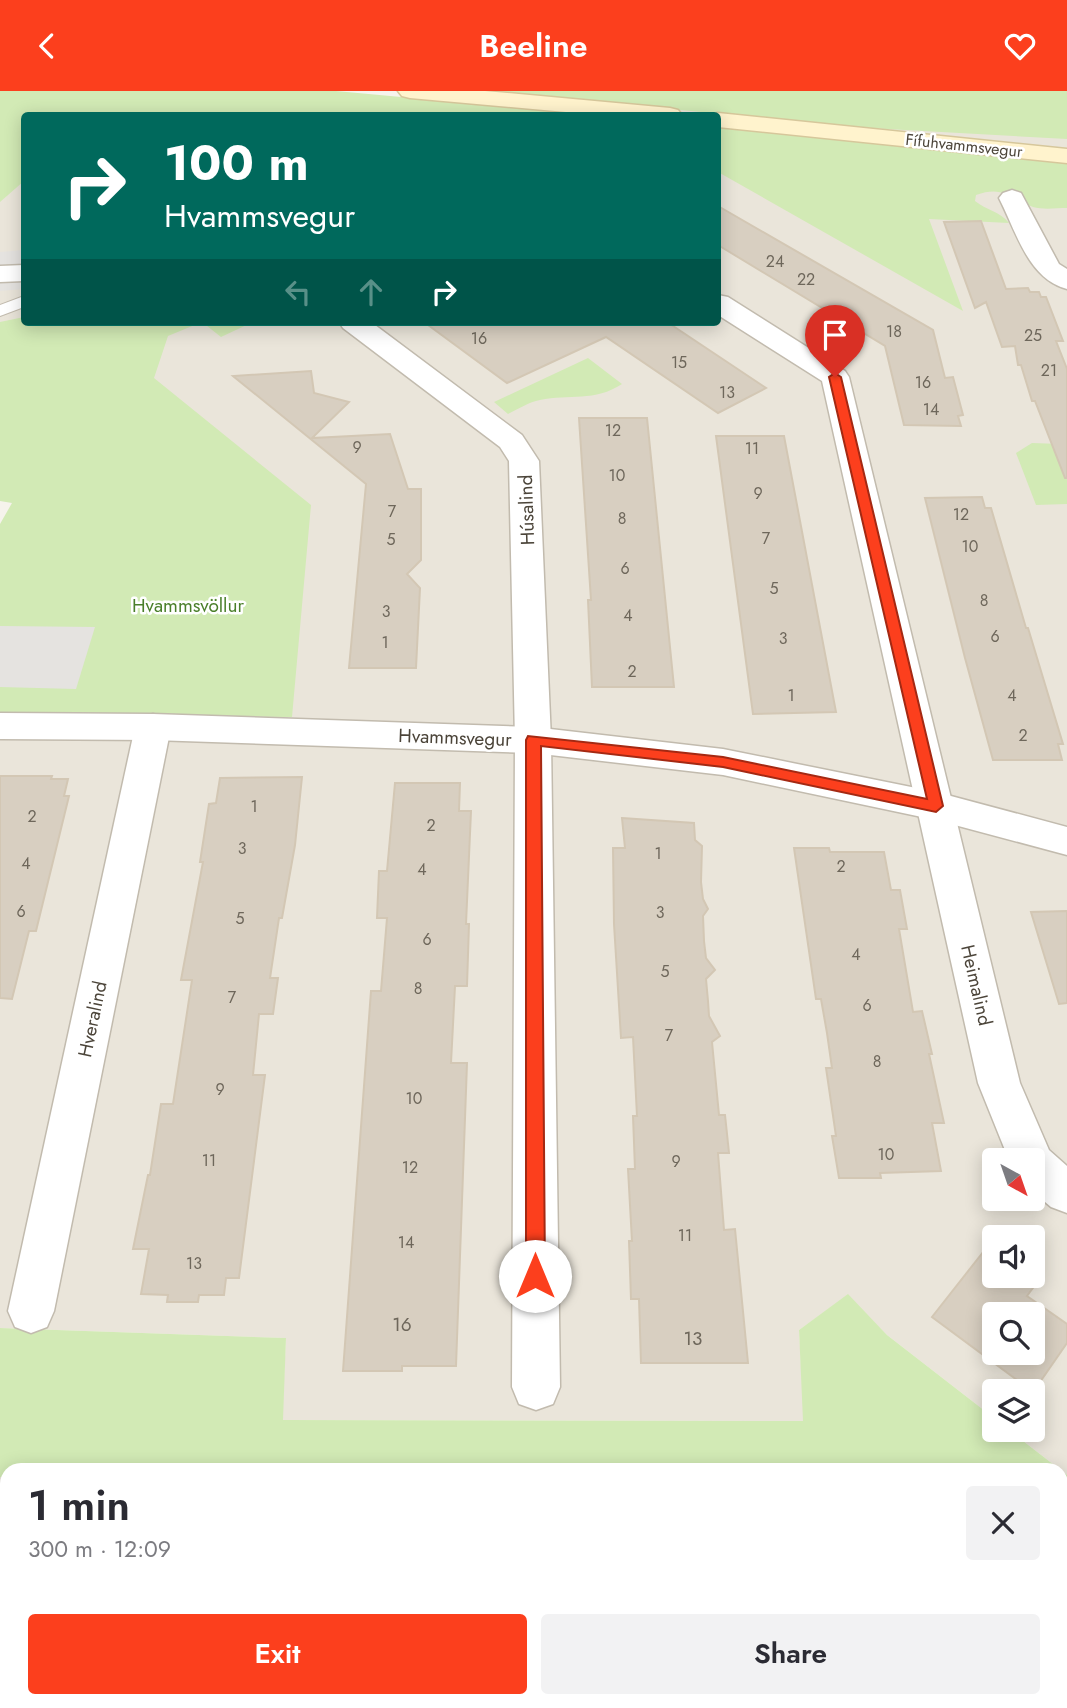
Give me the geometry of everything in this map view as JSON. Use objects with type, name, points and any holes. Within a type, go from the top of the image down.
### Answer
[{"type":"main road","points":[[410,91],[638,112]]},
{"type":"main road","name":"Fífuhvammsvegur","points":[[721,120],[1067,156]]},
{"type":"main road","name":"Fífuhvammsvegur","points":[[861,134],[1067,142]]},
{"type":"street","points":[[1012,198],[1048,269],[1067,281]]},
{"type":"street","points":[[0,275],[21,273]]},
{"type":"street","name":"Heimalind","points":[[721,305],[835,377],[999,1083],[1026,1148]]},
{"type":"street","name":"Húsalind","points":[[357,326],[503,434],[524,461],[533,740],[536,1387]]},
{"type":"street","name":"Hvammsvegur","points":[[0,726],[153,727],[533,740],[723,762],[936,806],[1067,841]]},
{"type":"street","name":"Hveralind","points":[[31,1311],[153,727]]},
{"type":"street","name":"Heimalind","points":[[1045,1174],[1067,1193]]},
{"type":"lane","points":[[0,311],[21,302]]},
{"type":"shaded area","points":[[629,91],[1067,91],[1067,1463],[1052,1463],[1024,1442],[1045,1442],[1045,1379],[982,1379],[982,1409],[887,1335],[848,1295],[799,1330],[804,1421],[282,1420],[286,1338],[0,1328],[0,727],[279,728],[301,508],[133,370],[168,326],[721,326],[721,112],[623,112]]},
{"type":"shaded area","points":[[0,98],[21,113],[21,326],[23,326],[0,446]]},
{"type":"shaded area","points":[[21,250],[21,289],[0,291],[0,252]]},
{"type":"shaded area","points":[[0,626],[95,627],[76,689],[0,687]]},
{"type":"green space","points":[[0,91],[336,91],[564,112],[21,112],[21,184],[0,202]]},
{"type":"green space","points":[[482,91],[1067,91],[1067,139],[869,128]]},
{"type":"green space","points":[[721,127],[1067,160],[1067,208],[1037,208],[1000,192],[986,192],[976,195],[975,201],[1009,223],[929,219],[963,311],[721,174]]},
{"type":"green space","name":"Hvammsvöllur","points":[[21,318],[21,326],[192,326],[168,336],[154,378],[311,505],[292,717],[61,716],[0,713],[0,524],[12,503],[0,501],[0,322]]},
{"type":"green space","points":[[207,326],[244,326],[221,337]]},
{"type":"green space","points":[[588,358],[622,384],[612,390],[592,395],[536,401],[508,414],[494,402]]},
{"type":"green space","points":[[1032,443],[1060,444],[1067,461],[1067,504],[1036,505],[1016,453]]},
{"type":"green space","points":[[848,1294],[887,1335],[982,1409],[982,1442],[1024,1442],[1052,1463],[0,1463],[0,1328],[286,1338],[283,1420],[803,1421],[799,1330]]},
{"type":"building","points":[[721,208],[933,330],[945,378],[953,377],[963,415],[958,416],[961,426],[904,425],[885,346],[721,247]]},
{"type":"building","points":[[981,221],[1006,289],[1028,288],[1030,292],[1039,292],[1041,297],[1046,297],[1063,341],[1056,341],[1067,369],[1067,478],[1035,401],[1032,401],[1021,365],[1018,365],[1015,346],[1002,347],[986,302],[975,308],[944,222]]},
{"type":"building","points":[[429,326],[673,326],[766,388],[718,413],[606,337],[507,383]]},
{"type":"building","points":[[311,371],[314,393],[349,402],[312,438],[390,434],[408,489],[421,489],[421,560],[407,574],[420,588],[416,668],[349,668],[366,484],[233,376]]},
{"type":"building","points":[[579,418],[647,418],[674,687],[592,687],[588,600],[591,600]]},
{"type":"building","points":[[716,436],[784,436],[836,712],[753,714]]},
{"type":"building","points":[[982,497],[985,508],[991,508],[1028,628],[1063,744],[1058,744],[1062,760],[993,760],[925,498]]},
{"type":"building","points":[[0,776],[52,776],[51,779],[68,779],[64,796],[69,796],[36,931],[29,931],[12,999],[0,998]]},
{"type":"building","points":[[302,777],[295,845],[282,918],[279,918],[270,978],[278,978],[273,1014],[259,1014],[253,1075],[265,1075],[239,1278],[226,1278],[224,1295],[199,1295],[198,1302],[167,1302],[168,1295],[141,1294],[149,1249],[133,1249],[150,1175],[161,1104],[173,1104],[192,980],[181,980],[203,862],[200,862],[209,804],[216,803],[220,778]]},
{"type":"building","points":[[395,783],[460,783],[459,811],[471,811],[466,924],[469,924],[467,986],[455,986],[451,1063],[467,1063],[456,1366],[402,1366],[402,1371],[343,1371],[371,991],[381,991],[387,918],[377,918],[379,871],[387,871]]},
{"type":"building","points":[[622,818],[694,823],[695,840],[702,846],[701,882],[703,899],[708,909],[703,916],[704,941],[706,958],[715,970],[706,979],[709,1016],[720,1036],[712,1042],[719,1115],[725,1115],[729,1153],[718,1153],[724,1230],[735,1229],[748,1363],[641,1363],[639,1299],[631,1299],[629,1241],[632,1241],[628,1169],[635,1169],[633,1116],[637,1116],[633,1037],[621,1038],[614,924],[613,848],[625,848]]},
{"type":"building","points":[[794,848],[829,848],[830,852],[884,852],[891,890],[900,890],[907,929],[899,929],[913,1012],[922,1011],[932,1054],[929,1054],[944,1123],[932,1123],[941,1171],[880,1173],[881,1178],[839,1178],[826,1068],[832,1068],[821,999],[816,999]]},
{"type":"building","points":[[1067,911],[1067,1003],[1059,1004],[1031,912]]},
{"type":"building","points":[[982,1253],[982,1288],[1033,1288],[1027,1296],[1036,1302],[982,1302],[982,1354],[932,1317]]},
{"type":"building","points":[[1045,1309],[1067,1324],[1067,1343],[1042,1379],[1015,1379],[997,1365],[1045,1365]]},
{"type":"route","points":[[535,1276],[533,740],[723,762],[936,806],[835,377]]}]
